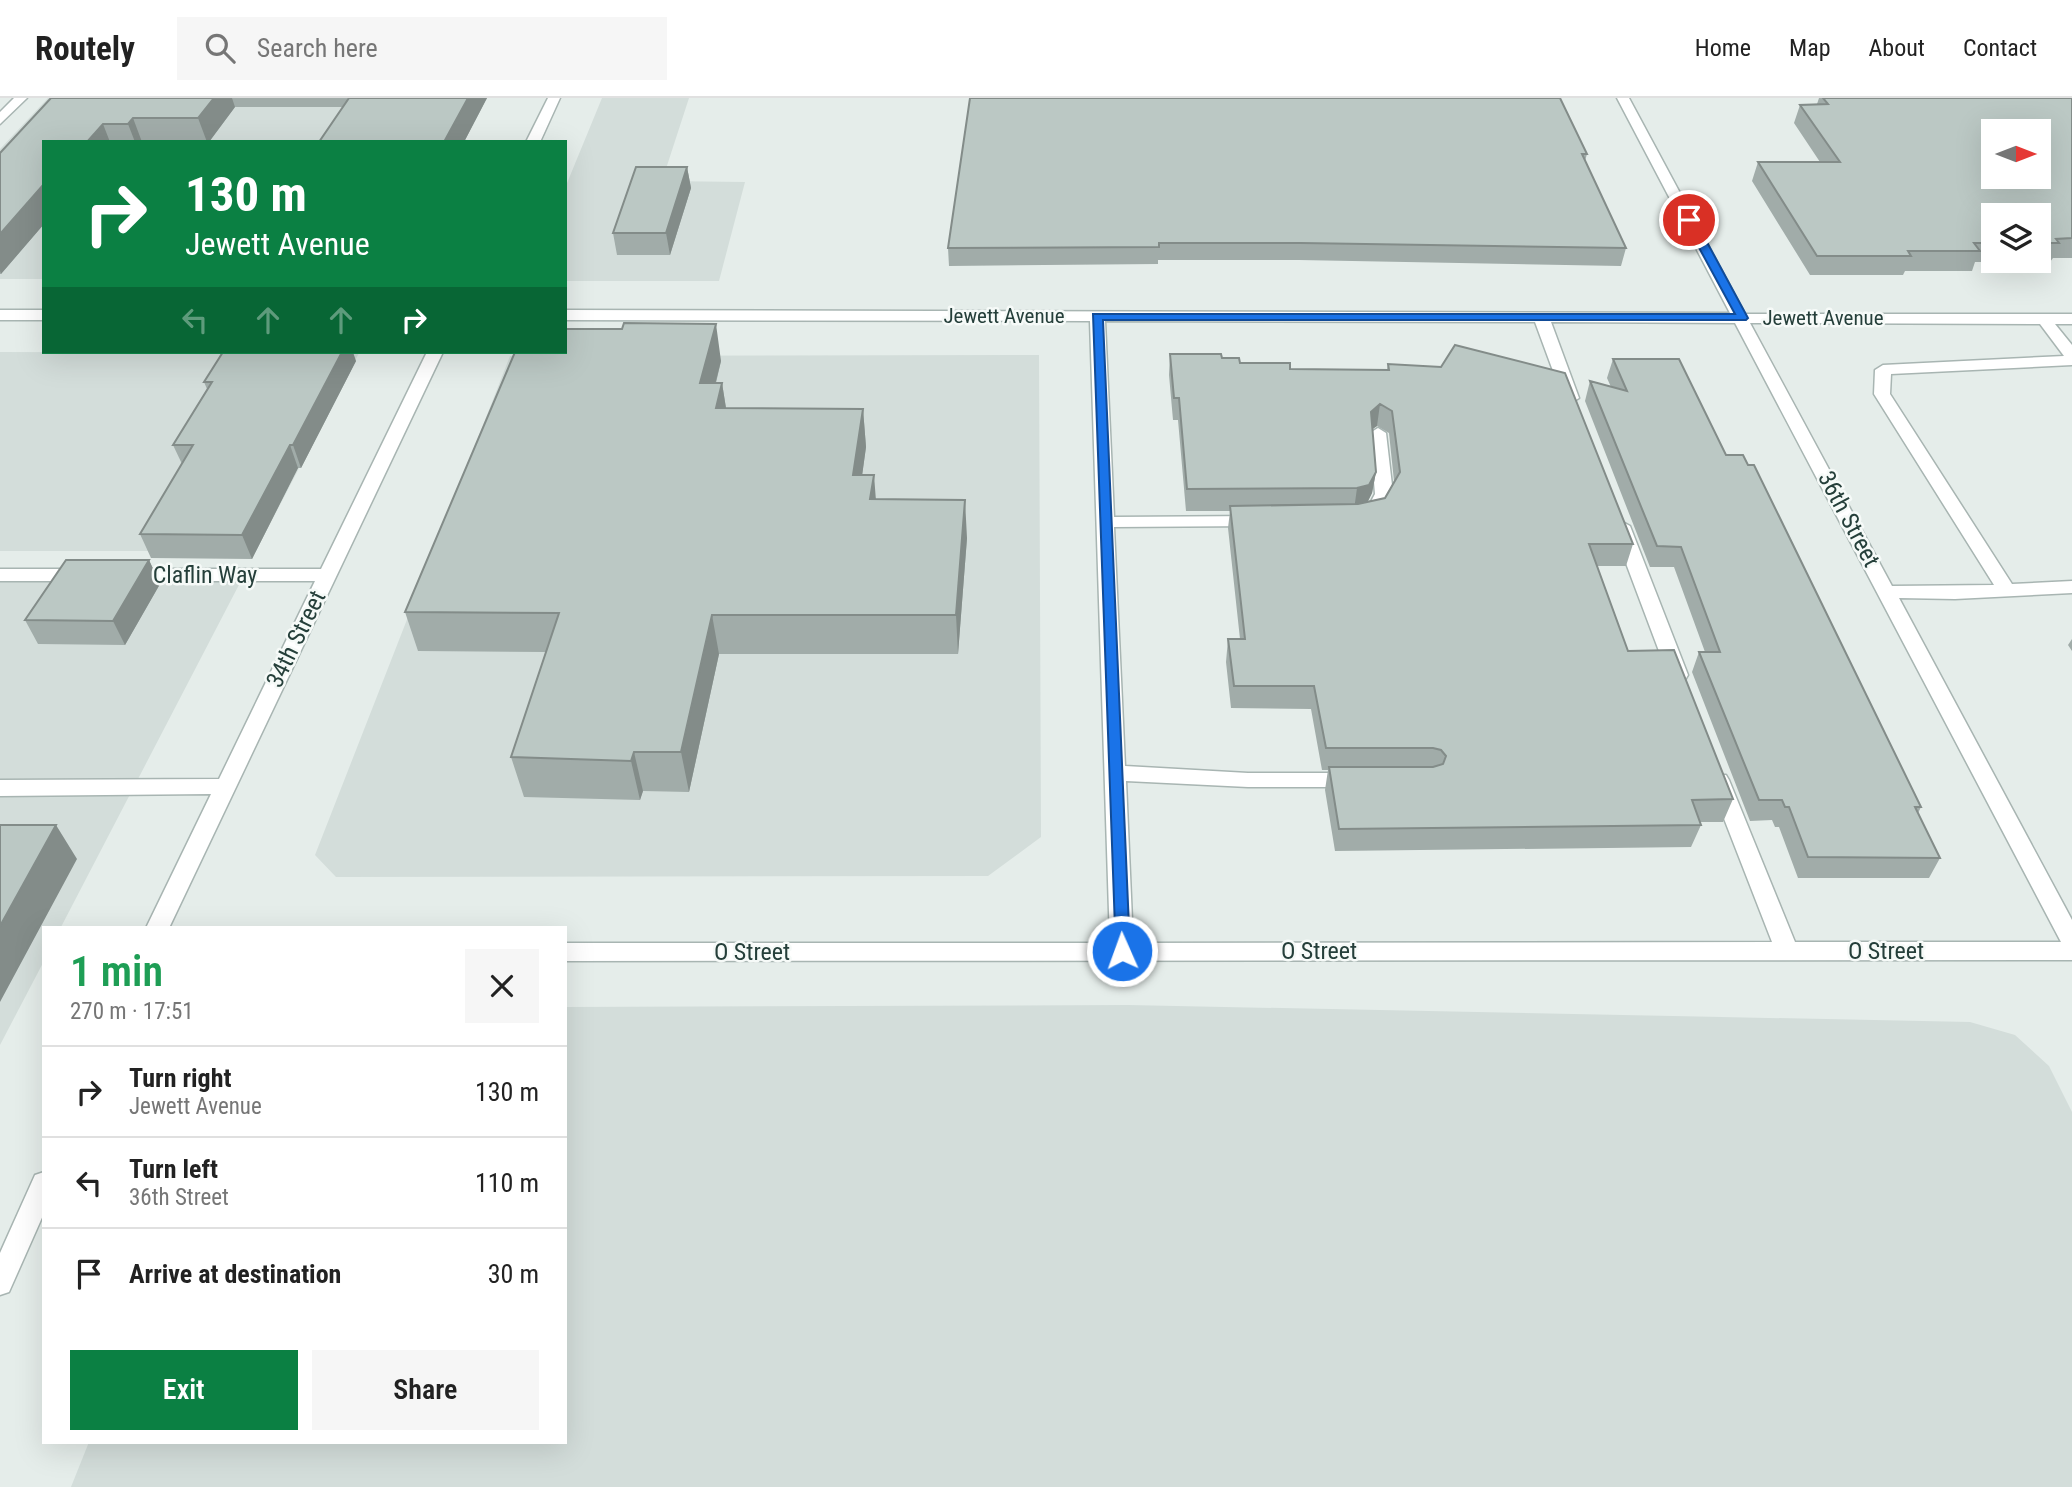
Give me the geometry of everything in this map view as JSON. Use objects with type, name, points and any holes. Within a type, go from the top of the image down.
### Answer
[{"type":"street","points":[[0,120],[21,98]]},
{"type":"street","points":[[534,140],[554,98]]},
{"type":"street","name":"36th Street","points":[[1623,98],[2072,941]]},
{"type":"street","points":[[0,315],[42,315]]},
{"type":"street","name":"Jewett Avenue","points":[[567,315],[2072,319]]},
{"type":"street","points":[[1097,316],[1122,951]]},
{"type":"street","points":[[1541,317],[1581,422]]},
{"type":"street","points":[[2044,319],[2072,358]]},
{"type":"street","name":"34th Street","points":[[158,926],[434,354]]},
{"type":"street","points":[[2007,591],[1882,394],[1883,370],[2072,358]]},
{"type":"street","points":[[1343,519],[1374,513],[1384,494],[1378,433]]},
{"type":"street","points":[[1616,513],[1686,696]]},
{"type":"street","points":[[1106,522],[1270,521]]},
{"type":"street","name":"Claflin Way","points":[[0,575],[326,575]]},
{"type":"street","points":[[1888,592],[2007,591],[2072,587]]},
{"type":"street","points":[[1711,761],[1787,951]]},
{"type":"street","points":[[1116,773],[1248,780],[1372,780]]},
{"type":"street","points":[[0,788],[225,786]]},
{"type":"street","name":"O Street","points":[[567,952],[2072,951]]},
{"type":"street","points":[[0,1283],[42,1188]]},
{"type":"shaded area","points":[[48,98],[474,98],[451,140],[42,140],[42,279],[0,279],[0,149]]},
{"type":"shaded area","points":[[602,98],[689,98],[662,181],[745,182],[719,281],[567,281],[567,183]]},
{"type":"shaded area","points":[[0,352],[358,354],[256,551],[0,551]]},
{"type":"shaded area","points":[[1039,355],[1041,837],[988,876],[336,877],[315,855],[510,356]]},
{"type":"shaded area","points":[[0,578],[242,579],[62,926],[42,926],[42,965],[0,1045]]},
{"type":"shaded area","points":[[1128,1005],[1970,1022],[2015,1035],[2049,1066],[2072,1112],[2072,1487],[71,1487],[88,1444],[567,1444],[567,1007]]},
{"type":"building","points":[[51,98],[214,98],[198,118],[133,118],[128,124],[103,124],[89,140],[42,140],[42,186],[0,234],[0,153]]},
{"type":"building","points":[[349,98],[468,98],[445,140],[320,140]]},
{"type":"building","points":[[970,98],[1560,98],[1587,154],[1582,154],[1626,248],[1159,243],[1159,247],[948,248]]},
{"type":"building","points":[[1823,98],[2072,98],[2072,238],[2056,239],[2059,243],[2051,243],[2051,203],[1981,203],[1981,243],[1974,243],[1980,251],[1908,251],[1911,256],[1817,256],[1758,162],[1840,162],[1800,105],[1828,104]]},
{"type":"building","points":[[636,167],[687,167],[666,233],[613,233]]},
{"type":"building","points":[[624,323],[716,324],[700,383],[722,383],[716,408],[863,409],[853,475],[874,475],[870,499],[965,500],[956,615],[712,615],[681,752],[634,752],[631,761],[511,757],[559,613],[405,612],[514,354],[567,354],[567,329],[622,329]]},
{"type":"building","points":[[1455,345],[1565,373],[1633,544],[1589,544],[1628,651],[1674,650],[1733,799],[1692,800],[1701,825],[1339,829],[1329,767],[1433,767],[1443,764],[1446,756],[1441,750],[1433,748],[1326,748],[1314,686],[1234,686],[1228,639],[1245,639],[1230,506],[1358,504],[1385,498],[1400,472],[1392,411],[1380,404],[1371,412],[1376,472],[1369,485],[1357,488],[1187,489],[1179,398],[1174,398],[1170,354],[1221,354],[1222,358],[1239,358],[1240,363],[1290,363],[1290,369],[1389,370],[1388,364],[1441,367]]},
{"type":"building","points":[[222,354],[341,354],[242,535],[140,534],[193,445],[173,445],[212,382],[204,382]]},
{"type":"building","points":[[1613,359],[1679,359],[1726,455],[1743,455],[1748,465],[1754,465],[1921,807],[1915,807],[1940,858],[1808,857],[1789,807],[1785,807],[1782,800],[1759,800],[1699,652],[1720,652],[1681,547],[1657,546],[1590,381],[1627,391]]},
{"type":"building","points":[[66,560],[149,560],[113,621],[25,620]]},
{"type":"building","points":[[0,825],[56,825],[0,926]]},
{"type":"route","points":[[1122,951],[1097,316],[1742,318],[1689,220]]}]
